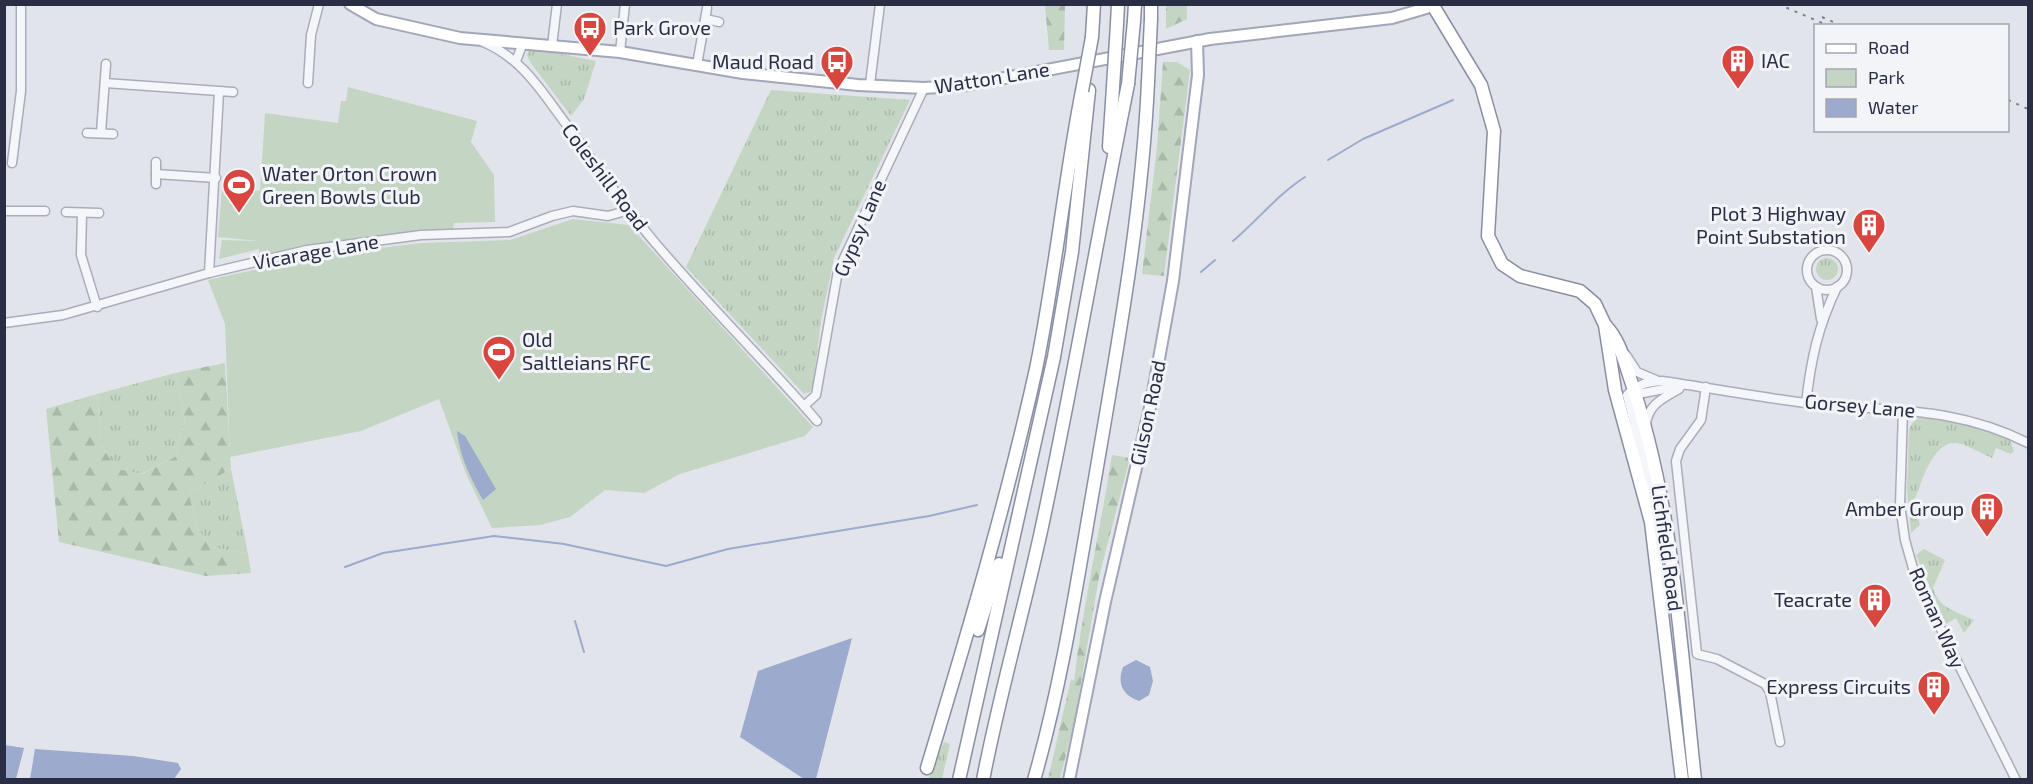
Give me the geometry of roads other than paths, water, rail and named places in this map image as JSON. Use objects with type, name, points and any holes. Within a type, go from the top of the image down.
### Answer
[{"type":"highway","points":[[924,774],[983,581],[1017,450],[1055,270],[1085,90],[1093,32],[1094,4]]},
{"type":"highway","points":[[1106,190],[1118,4]]},
{"type":"highway","points":[[983,780],[1041,533],[1086,312],[1106,190],[1128,84],[1135,4]]},
{"type":"highway","points":[[1034,780],[1046,738],[1070,623],[1140,205],[1148,82],[1150,4]]},
{"type":"highway","name":"Lichfield Road","points":[[1433,5],[1481,85],[1494,131],[1494,169],[1488,236],[1502,264],[1520,276],[1580,291],[1595,304],[1605,325],[1628,392],[1646,431],[1671,554],[1695,780]]},
{"type":"highway","points":[[959,780],[1054,357],[1070,263],[1085,90]]},
{"type":"highway","name":"Lichfield Road","points":[[1605,325],[1618,341],[1651,522],[1682,780]]},
{"type":"highway","points":[[924,774],[942,738],[1021,499]]},
{"type":"main road","name":"Coleshill Road","points":[[350,4],[376,19],[437,34],[477,40]]},
{"type":"main road","name":"Watton Lane","points":[[477,40],[620,52],[743,74],[924,88],[977,84],[1197,41],[1392,18],[1433,5]]},
{"type":"main road","name":"Gilson Road","points":[[1069,780],[1105,602],[1151,403],[1169,303],[1198,75],[1197,41]]},
{"type":"street","points":[[12,163],[9,151],[21,80],[21,4]]},
{"type":"street","points":[[309,82],[311,35],[319,4]]},
{"type":"street","points":[[552,46],[557,4]]},
{"type":"street","points":[[620,52],[625,4]]},
{"type":"street","points":[[870,84],[879,4]]},
{"type":"street","points":[[697,65],[707,8]]},
{"type":"street","points":[[706,20],[719,22]]},
{"type":"street","name":"Coleshill Road","points":[[477,40],[499,49],[516,61],[547,96],[657,245],[817,421]]},
{"type":"street","points":[[516,61],[523,43]]},
{"type":"street","points":[[101,133],[106,64]]},
{"type":"street","points":[[105,83],[233,92]]},
{"type":"street","name":"Gypsy Lane","points":[[804,406],[816,395],[838,271],[924,88]]},
{"type":"street","points":[[209,273],[219,92]]},
{"type":"street","points":[[87,133],[113,134]]},
{"type":"street","points":[[156,162],[156,184]]},
{"type":"street","points":[[156,174],[216,178]]},
{"type":"street","points":[[4,211],[45,210]]},
{"type":"street","name":"Vicarage Lane","points":[[4,323],[34,320],[98,307],[209,273],[307,250],[421,235],[508,232],[552,216],[573,212],[608,216],[629,210]]},
{"type":"street","points":[[66,212],[99,213]]},
{"type":"street","points":[[82,213],[81,255],[98,307]]},
{"type":"street","points":[[1806,403],[1810,368],[1821,319],[1837,287],[1846,275],[1846,264],[1837,253],[1825,250],[1813,256],[1808,265],[1808,276],[1816,287],[1821,319]]},
{"type":"street","points":[[1816,287],[1827,290],[1837,287]]},
{"type":"street","points":[[1618,341],[1637,372],[1649,379],[1662,381]]},
{"type":"street","name":"Gorsey Lane","points":[[1628,392],[1645,382],[1662,381],[1806,403],[1962,417],[2028,443]]},
{"type":"street","points":[[1646,431],[1650,410],[1657,401],[1687,384]]},
{"type":"street","name":"Gorsey Lane","points":[[1628,392],[1687,384]]},
{"type":"street","points":[[1706,387],[1701,420],[1680,448],[1676,461],[1697,654],[1717,659],[1765,684],[1770,692],[1780,742]]},
{"type":"street","name":"Roman Way","points":[[1902,410],[1900,505],[1905,540],[1916,579],[2016,780]]},
{"type":"water","points":[[457,431],[465,436],[496,489],[483,500],[466,467]]},
{"type":"water","points":[[852,638],[816,779],[804,779],[740,737],[758,671]]},
{"type":"water","points":[[1136,660],[1150,667],[1153,681],[1149,695],[1139,701],[1125,692],[1121,683],[1123,667]]},
{"type":"water","points":[[5,745],[24,748],[16,779],[5,779]]},
{"type":"water","points":[[35,749],[133,756],[178,763],[181,769],[174,779],[30,779]]},
{"type":"waterway","points":[[1328,160],[1363,139],[1453,100]]},
{"type":"waterway","points":[[1233,241],[1285,192],[1305,177]]},
{"type":"waterway","points":[[1201,272],[1215,260]]},
{"type":"waterway","points":[[345,567],[383,553],[494,536],[564,544],[666,566],[728,549],[929,516],[977,505]]},
{"type":"waterway","points":[[575,621],[584,652]]},
{"type":"railway","points":[[1778,4],[1824,24]]},
{"type":"railway","points":[[1822,17],[1838,24]]},
{"type":"railway","points":[[2009,100],[2028,109]]},
{"type":"place","name":"Park Grove","points":[[590,57]]},
{"type":"place","name":"IAC","points":[[1738,90]]},
{"type":"place","name":"Maud Road","points":[[837,91]]},
{"type":"place","name":"Water Orton Crown Green Bowls Club","points":[[239,214]]},
{"type":"place","name":"Plot 3 Highway Point Substation","points":[[1869,254]]},
{"type":"place","name":"Old Saltleians RFC","points":[[499,381]]},
{"type":"place","name":"Amber Group","points":[[1987,538]]},
{"type":"place","name":"Teacrate","points":[[1875,629]]},
{"type":"place","name":"Express Circuits","points":[[1934,716]]}]
